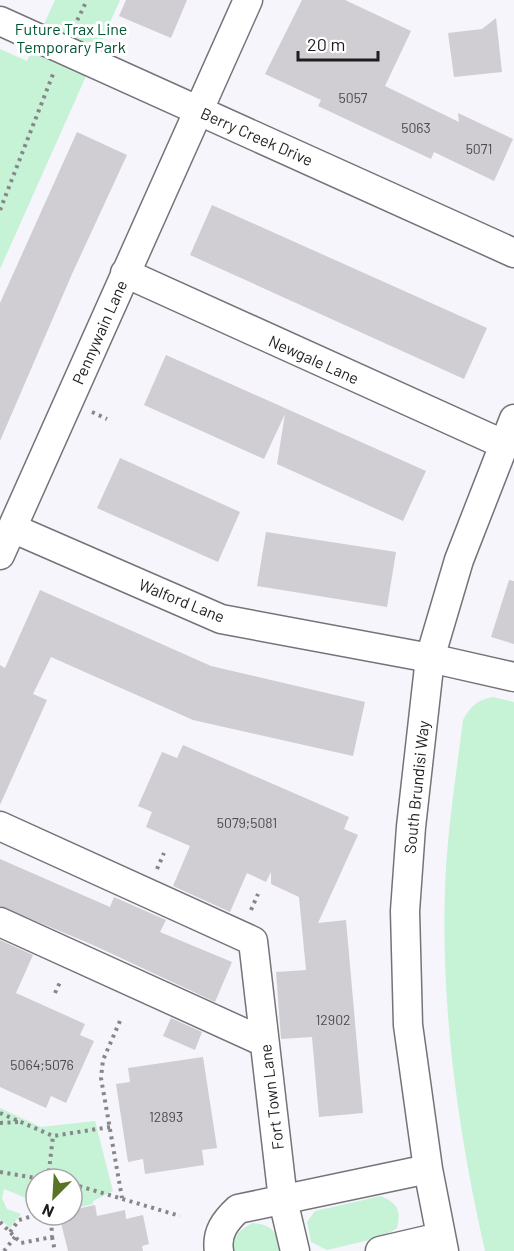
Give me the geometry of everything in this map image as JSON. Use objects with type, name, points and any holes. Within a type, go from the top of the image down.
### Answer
[{"type":"street","name":"Pennywain Lane","points":[[0,555],[248,0]]},
{"type":"street","name":"Berry Creek Drive","points":[[0,21],[514,253]]},
{"type":"street","name":"Newgale Lane","points":[[125,273],[503,444]]},
{"type":"street","name":"South Brundisi Way","points":[[442,1244],[428,1169],[408,1025],[405,911],[411,827],[430,658],[459,560],[514,419]]},
{"type":"street","name":"Walford Lane","points":[[12,528],[221,619],[430,658],[514,677]]},
{"type":"street","name":"Fort Town Lane","points":[[0,826],[253,941],[283,1200],[295,1251]]},
{"type":"street","points":[[0,922],[264,1042]]},
{"type":"street","points":[[219,1251],[217,1239],[226,1221],[238,1209],[428,1169]]},
{"type":"street","points":[[380,1251],[442,1244]]},
{"type":"path","points":[[73,27],[87,0]]},
{"type":"path","points":[[0,210],[53,74]]},
{"type":"path","points":[[120,1021],[103,1059],[101,1078],[122,1198]]},
{"type":"path","points":[[0,1113],[53,1136],[110,1127]]},
{"type":"path","points":[[0,1123],[20,1122]]},
{"type":"path","points":[[49,1167],[53,1136]]},
{"type":"path","points":[[0,1172],[24,1177]]},
{"type":"path","points":[[84,1187],[180,1216]]},
{"type":"path","points":[[10,1232],[19,1220],[24,1219]]},
{"type":"path","points":[[0,1222],[21,1244],[52,1236]]},
{"type":"path","points":[[52,1227],[55,1251]]},
{"type":"path","points":[[4,1251],[15,1237]]},
{"type":"green space","name":"Future Trax Line Temporary Park","points":[[55,0],[120,0],[0,269],[0,49],[27,61]]},
{"type":"green space","points":[[493,697],[514,702],[514,1251],[485,1251],[475,1206],[453,1071],[444,934],[446,867],[463,720],[475,704]]},
{"type":"green space","points":[[0,1108],[41,1127],[95,1121],[113,1191],[93,1201],[93,1204],[84,1206],[84,1167],[24,1167],[24,1197],[4,1189],[2,1198],[7,1209],[21,1214],[10,1228],[0,1219]]},
{"type":"green space","points":[[381,1196],[397,1208],[399,1217],[397,1228],[382,1237],[327,1250],[311,1242],[307,1222],[315,1211]]},
{"type":"green space","points":[[252,1223],[271,1229],[281,1248],[278,1251],[233,1251],[237,1234]]},
{"type":"building","points":[[126,0],[187,0],[171,38],[119,16]]},
{"type":"building","points":[[302,0],[345,0],[411,31],[385,86],[459,122],[458,113],[513,139],[494,181],[434,152],[431,159],[318,106],[321,100],[265,74]]},
{"type":"building","points":[[496,18],[502,72],[454,77],[448,33],[482,29]]},
{"type":"building","points":[[77,132],[127,155],[72,274],[0,441],[0,303]]},
{"type":"building","points":[[212,205],[487,328],[464,379],[190,255]]},
{"type":"building","points":[[166,355],[426,471],[403,521],[277,464],[285,414],[264,459],[144,405]]},
{"type":"building","points":[[120,458],[240,512],[218,562],[97,508]]},
{"type":"building","points":[[266,532],[396,552],[387,607],[257,586]]},
{"type":"building","points":[[509,580],[514,581],[514,644],[491,637]]},
{"type":"building","points":[[40,590],[211,666],[365,702],[353,756],[193,720],[51,657],[33,694],[47,700],[0,805],[0,665],[5,668]]},
{"type":"building","points":[[183,745],[349,817],[344,829],[358,835],[318,923],[346,920],[363,1113],[319,1117],[312,1037],[281,1039],[276,972],[306,970],[299,897],[271,884],[271,872],[266,882],[247,873],[230,912],[173,886],[190,846],[146,827],[152,812],[138,806],[162,752],[177,758]]},
{"type":"building","points":[[0,859],[110,907],[114,897],[166,920],[160,932],[232,962],[215,1002],[93,945],[0,906]]},
{"type":"building","points":[[0,940],[33,955],[16,993],[85,1024],[80,1035],[94,1041],[66,1103],[51,1096],[46,1108],[0,1087]]},
{"type":"building","points":[[171,1018],[202,1032],[195,1050],[163,1036]]},
{"type":"building","points":[[203,1057],[217,1148],[202,1150],[204,1165],[145,1174],[143,1159],[128,1162],[116,1084],[130,1082],[128,1068]]},
{"type":"building","points":[[95,1205],[97,1216],[125,1210],[126,1219],[143,1215],[149,1244],[142,1246],[143,1251],[68,1251],[62,1227],[84,1227],[84,1207]]}]
